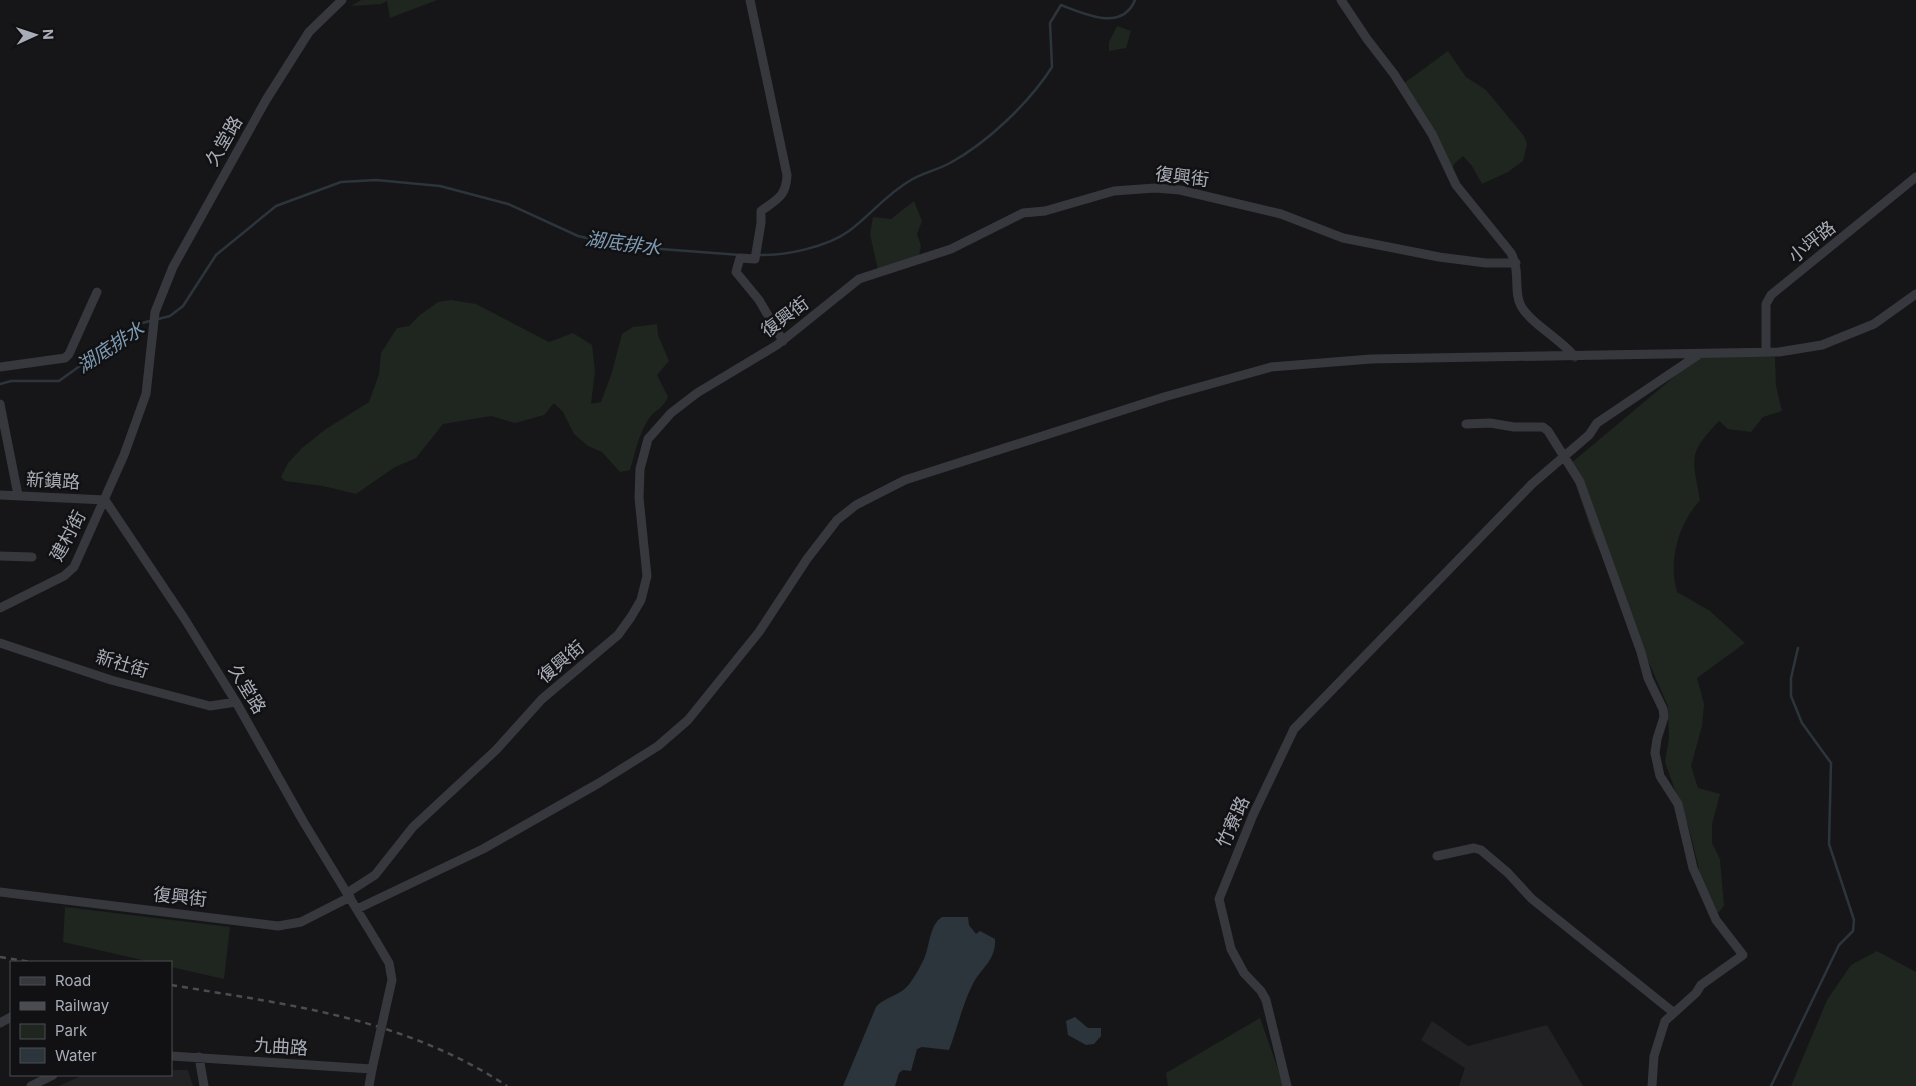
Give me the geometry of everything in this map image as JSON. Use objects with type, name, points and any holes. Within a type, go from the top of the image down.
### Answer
[{"type":"street","name":"久堂路","points":[[342,0],[308,32],[266,100],[173,267],[155,312],[155,327],[146,394],[105,500],[184,618],[236,702],[302,821],[389,963],[392,980],[372,1069]]},
{"type":"street","points":[[750,0],[787,175],[786,188],[781,196],[761,211],[755,259],[740,258],[736,272],[759,300],[782,341]]},
{"type":"street","points":[[1341,0],[1358,28],[1394,74],[1432,134],[1456,185],[1500,236],[1516,263],[1521,305],[1530,316],[1566,346],[1575,357]]},
{"type":"street","name":"小坪路","points":[[1766,351],[1766,304],[1771,295],[1916,177]]},
{"type":"street","name":"復興街","points":[[0,892],[278,926],[301,922],[348,895],[375,875],[413,827],[496,750],[542,699],[618,635],[641,600],[647,576],[639,498],[640,469],[648,439],[671,414],[696,393],[782,341],[859,279],[951,249],[1023,213],[1045,211],[1114,191],[1155,188],[1180,190],[1281,214],[1343,238],[1439,257],[1486,263],[1516,263]]},
{"type":"street","points":[[0,368],[66,358],[97,292]]},
{"type":"street","points":[[357,909],[483,849],[599,783],[658,746],[688,720],[759,632],[807,558],[837,520],[856,505],[905,480],[1164,397],[1271,367],[1371,359],[1698,355],[1778,352],[1822,345],[1874,324],[1916,294]]},
{"type":"street","name":"竹寮路","points":[[1287,1086],[1266,1000],[1261,991],[1244,973],[1231,949],[1219,900],[1221,890],[1294,729],[1532,484],[1589,435],[1597,422],[1698,355]]},
{"type":"street","points":[[0,404],[18,495]]},
{"type":"street","points":[[1466,424],[1490,423],[1514,428],[1543,427],[1548,431],[1580,482],[1641,652],[1648,678],[1663,709],[1664,717],[1655,753],[1660,776],[1678,804],[1693,868],[1716,920],[1743,955],[1701,985],[1696,993],[1665,1021],[1654,1056],[1652,1086]]},
{"type":"street","name":"新鎮路","points":[[0,494],[105,500]]},
{"type":"street","name":"建村街","points":[[0,608],[64,576],[74,567],[105,500]]},
{"type":"street","points":[[0,556],[32,557]]},
{"type":"street","name":"新社街","points":[[0,643],[111,680],[210,706],[236,702]]},
{"type":"street","points":[[1437,856],[1474,848],[1481,850],[1508,873],[1532,899],[1673,1012]]},
{"type":"street","name":"九曲路","points":[[172,1056],[372,1069]]},
{"type":"street","points":[[199,1057],[204,1086]]},
{"type":"street","points":[[369,1086],[372,1069]]},
{"type":"street","points":[[31,1086],[51,1076]]},
{"type":"shaded area","points":[[1432,1021],[1468,1046],[1547,1025],[1583,1086],[1459,1086],[1465,1068],[1421,1040]]},
{"type":"shaded area","points":[[172,1070],[188,1070],[193,1086],[59,1086],[81,1076],[172,1076]]},
{"type":"green space","points":[[361,0],[437,0],[390,18],[387,1],[381,4],[351,6]]},
{"type":"green space","points":[[1117,26],[1131,31],[1126,48],[1109,51],[1109,42]]},
{"type":"green space","points":[[1448,51],[1466,77],[1486,90],[1524,136],[1527,144],[1523,161],[1508,172],[1482,184],[1472,166],[1463,156],[1455,163],[1449,173],[1401,85]]},
{"type":"green space","points":[[914,201],[922,221],[917,234],[921,246],[919,256],[878,270],[870,234],[873,217],[891,219]]},
{"type":"green space","points":[[451,300],[476,304],[549,342],[573,333],[592,345],[595,371],[591,404],[601,402],[612,372],[622,334],[633,327],[657,324],[658,335],[669,361],[657,375],[668,397],[646,423],[630,470],[620,472],[602,452],[588,446],[574,434],[563,412],[554,403],[544,415],[515,423],[491,416],[443,424],[416,458],[395,467],[356,494],[323,486],[285,481],[281,477],[288,463],[302,448],[326,429],[369,402],[379,374],[381,353],[397,328],[409,326],[438,302]]},
{"type":"green space","points":[[1700,355],[1775,357],[1776,386],[1782,411],[1763,417],[1751,432],[1728,429],[1719,421],[1702,441],[1697,449],[1694,464],[1700,500],[1686,520],[1677,543],[1675,555],[1674,568],[1677,592],[1710,611],[1745,643],[1697,678],[1704,704],[1702,726],[1691,766],[1698,788],[1720,794],[1712,824],[1712,843],[1720,859],[1724,906],[1719,912],[1712,912],[1702,891],[1698,864],[1689,829],[1665,762],[1669,738],[1668,706],[1592,533],[1569,465]]},
{"type":"green space","points":[[65,907],[230,927],[224,979],[172,967],[172,961],[147,961],[63,942]]},
{"type":"green space","points":[[1877,951],[1916,972],[1916,1086],[1791,1086],[1827,1000],[1851,965]]},
{"type":"green space","points":[[1260,1018],[1284,1086],[1168,1086],[1166,1073]]},
{"type":"water","points":[[942,917],[968,917],[969,925],[976,934],[980,931],[995,939],[994,952],[971,988],[949,1050],[922,1047],[917,1049],[911,1071],[903,1070],[899,1073],[895,1086],[843,1086],[876,1007],[884,1000],[902,991],[910,983],[924,959],[935,925]]},
{"type":"water","points":[[1075,1017],[1088,1028],[1101,1028],[1101,1036],[1094,1044],[1086,1045],[1068,1035],[1066,1021]]},
{"type":"waterway","name":"湖底排水","points":[[758,255],[793,252],[818,246],[840,237],[857,225],[902,186],[950,163],[978,145],[1019,108],[1043,81],[1052,67],[1050,23],[1061,5],[1092,16],[1112,18],[1121,16],[1129,10],[1135,0]]},
{"type":"waterway","name":"湖底排水","points":[[0,384],[11,381],[59,381],[138,324],[170,316],[183,306],[216,255],[276,206],[341,182],[376,180],[440,186],[508,204],[578,236],[621,246],[740,255]]},
{"type":"waterway","points":[[1771,1086],[1839,945],[1853,931],[1854,920],[1829,844],[1831,763],[1802,723],[1791,696],[1791,678],[1798,648]]},
{"type":"railway","points":[[0,957],[25,961]]},
{"type":"railway","points":[[172,985],[302,1008],[387,1029],[428,1044],[468,1063],[507,1086]]}]
